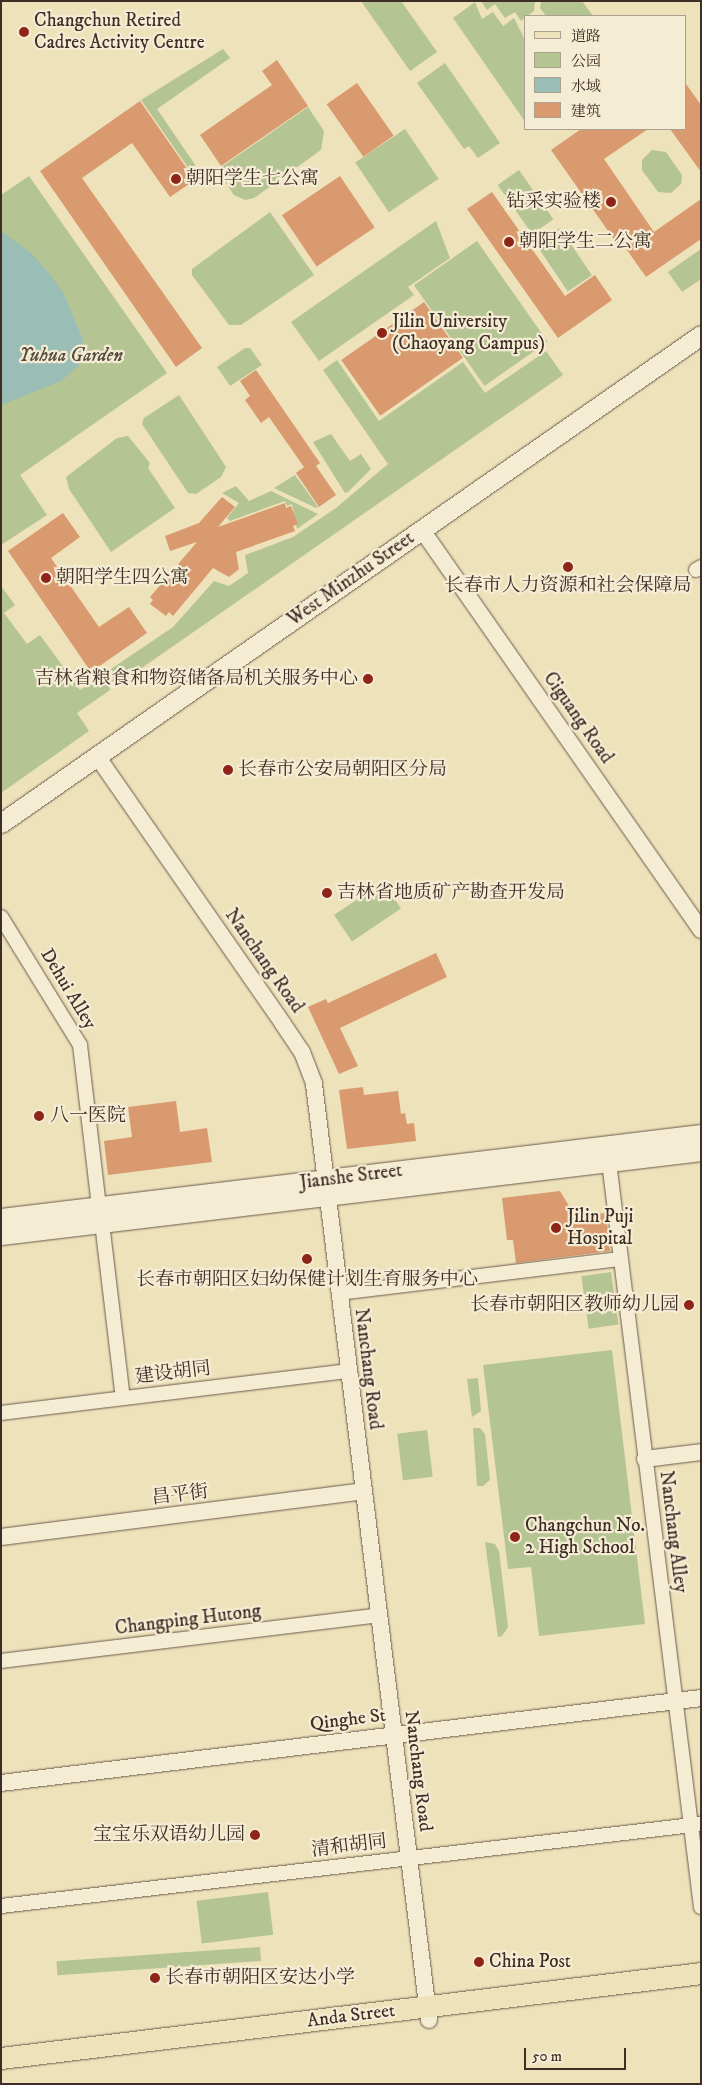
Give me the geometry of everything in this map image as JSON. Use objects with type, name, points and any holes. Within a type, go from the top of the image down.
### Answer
[{"type":"main road","name":"West Minzhu Street","points":[[1,822],[701,335]]},
{"type":"main road","name":"Jianshe Street","points":[[1,1235],[100,1215],[326,1188],[701,1134]]},
{"type":"main road","name":"Jianshe Street","points":[[326,1188],[609,1162],[701,1151]]},
{"type":"main road","name":"Jianshe Street","points":[[1,1218],[100,1215]]},
{"type":"main road","name":"Anda Street","points":[[1,2072],[428,2014],[701,1973]]},
{"type":"main road","name":"Anda Street","points":[[1,2058],[701,1987]]},
{"type":"street","name":"Ciguang Road","points":[[422,530],[701,930]]},
{"type":"street","name":"Nanchang Road","points":[[97,756],[302,1052],[314,1084],[428,2014]]},
{"type":"street","name":"Dehui Alley","points":[[1,917],[80,1045],[124,1398]]},
{"type":"street","name":"Nanchang Alley","points":[[609,1162],[676,1701],[696,1825],[701,1907]]},
{"type":"street","points":[[339,1293],[621,1259]]},
{"type":"street","name":"建设胡同","points":[[1,1413],[348,1371]]},
{"type":"street","points":[[646,1459],[701,1452]]},
{"type":"street","name":"昌平街","points":[[1,1537],[363,1492]]},
{"type":"street","name":"Changping Hutong","points":[[1,1661],[379,1615]]},
{"type":"street","name":"Qinghe St","points":[[1,1784],[701,1698]]},
{"type":"street","name":"清和胡同","points":[[1,1906],[696,1825]]},
{"type":"green space","points":[[361,1],[401,1],[437,52],[410,71]]},
{"type":"green space","points":[[481,1],[535,1],[534,11],[529,15],[524,15],[524,19],[521,21],[515,12],[505,18],[495,4],[487,10]]},
{"type":"green space","points":[[541,1],[582,1],[592,15],[545,15],[540,8]]},
{"type":"green space","points":[[475,2],[482,19],[493,12],[503,26],[514,18],[524,38],[524,120],[453,18]]},
{"type":"green space","points":[[223,49],[230,58],[157,109],[202,175],[196,179],[141,100]]},
{"type":"green space","points":[[445,63],[500,143],[478,158],[469,146],[464,149],[417,83]]},
{"type":"green space","points":[[308,107],[324,131],[321,150],[254,198],[245,200],[234,195],[217,170]]},
{"type":"green space","points":[[405,129],[439,179],[389,212],[355,163]]},
{"type":"green space","points":[[652,150],[666,152],[682,175],[681,184],[671,193],[658,192],[642,170],[642,160]]},
{"type":"green space","points":[[519,170],[553,219],[532,234],[498,185]]},
{"type":"green space","name":"Yuhua Garden","points":[[29,176],[167,373],[20,475],[47,515],[1,545],[1,195]]},
{"type":"green space","points":[[270,212],[314,275],[241,325],[229,325],[192,275],[192,269]]},
{"type":"green space","points":[[436,221],[450,258],[408,287],[414,295],[319,361],[291,322]]},
{"type":"green space","points":[[560,228],[592,275],[568,291],[536,244]]},
{"type":"green space","points":[[477,241],[548,342],[484,386],[414,285]]},
{"type":"green space","points":[[701,249],[701,279],[682,292],[668,272]]},
{"type":"green space","points":[[245,348],[250,348],[262,365],[230,386],[217,367]]},
{"type":"green space","points":[[546,351],[563,375],[77,713],[89,731],[1,793],[1,586],[15,605],[4,613],[27,644],[40,635],[80,690],[173,627],[214,581],[229,586],[248,573],[245,555],[293,537],[336,508],[388,464],[323,370],[337,360],[379,421],[463,362],[485,393]]},
{"type":"green space","points":[[179,395],[226,467],[221,477],[196,494],[188,493],[142,424],[144,418]]},
{"type":"green space","points":[[331,434],[350,461],[361,454],[371,469],[345,493],[313,442]]},
{"type":"green space","points":[[128,436],[150,463],[148,468],[175,508],[111,552],[69,489],[66,477],[117,438]]},
{"type":"green space","points":[[295,475],[318,507],[316,508],[274,488]]},
{"type":"green space","points":[[236,486],[249,501],[271,491],[318,514],[297,529],[292,504],[287,506],[285,501],[230,521],[227,518],[239,503],[222,493]]},
{"type":"green space","points":[[383,882],[401,909],[352,942],[334,915]]},
{"type":"green space","points":[[611,1272],[618,1324],[589,1329],[581,1276]]},
{"type":"green space","points":[[612,1350],[645,1624],[539,1636],[531,1567],[508,1569],[483,1365]]},
{"type":"green space","points":[[478,1378],[481,1411],[472,1417],[467,1379]]},
{"type":"green space","points":[[473,1428],[480,1428],[485,1434],[490,1480],[483,1486],[477,1486]]},
{"type":"green space","points":[[427,1430],[433,1477],[403,1480],[397,1434]]},
{"type":"green space","points":[[485,1542],[495,1544],[499,1551],[508,1627],[502,1636],[498,1637]]},
{"type":"green space","points":[[268,1892],[273,1935],[202,1943],[197,1901]]},
{"type":"green space","points":[[260,1947],[261,1961],[57,1975],[56,1961]]},
{"type":"water","points":[[1,231],[31,253],[48,272],[64,294],[83,340],[79,365],[61,381],[1,405]]},
{"type":"building","points":[[277,60],[308,106],[221,166],[200,135],[272,85],[262,71]]},
{"type":"building","points":[[357,83],[394,135],[363,157],[327,104]]},
{"type":"building","points":[[687,85],[701,105],[701,172],[671,130],[687,130]]},
{"type":"building","name":"朝阳学生七公寓","points":[[140,101],[195,180],[170,197],[132,143],[82,178],[202,348],[176,367],[40,171]]},
{"type":"building","name":"钻采实验楼","points":[[580,130],[647,130],[604,159],[654,232],[701,199],[701,239],[646,277],[622,243],[618,245],[551,150]]},
{"type":"building","points":[[340,176],[375,227],[317,267],[282,215]]},
{"type":"building","name":"朝阳学生二公寓","points":[[492,192],[565,296],[595,275],[612,300],[558,338],[467,209]]},
{"type":"building","points":[[424,302],[463,358],[380,416],[341,360]]},
{"type":"building","points":[[256,370],[320,463],[316,466],[336,495],[319,507],[296,473],[304,467],[269,417],[261,423],[245,400],[250,396],[240,381]]},
{"type":"building","points":[[222,497],[235,507],[218,527],[285,503],[286,508],[291,506],[298,524],[293,526],[295,531],[236,552],[239,569],[229,577],[213,568],[173,616],[169,612],[166,616],[150,604],[153,600],[150,597],[197,542],[170,551],[165,536],[199,523]]},
{"type":"building","name":"朝阳学生四公寓","points":[[63,513],[80,537],[51,558],[99,627],[129,607],[147,633],[91,672],[8,551]]},
{"type":"building","points":[[436,953],[447,977],[340,1028],[358,1066],[339,1074],[308,1007],[326,999],[328,1003]]},
{"type":"building","points":[[363,1087],[364,1095],[398,1091],[401,1114],[405,1113],[407,1124],[414,1123],[416,1141],[347,1149],[339,1090]]},
{"type":"building","points":[[176,1101],[180,1132],[207,1128],[212,1162],[108,1175],[104,1141],[132,1137],[128,1107]]},
{"type":"building","name":"Jilin Puji Hospital","points":[[560,1191],[575,1216],[606,1213],[610,1251],[516,1263],[513,1240],[507,1240],[502,1198]]},
{"type":"place","name":"Changchun Retired Cadres Activity Centre","points":[[24,32]]},
{"type":"place","name":"朝阳学生七公寓","points":[[176,179]]},
{"type":"place","name":"钻采实验楼","points":[[611,202]]},
{"type":"place","name":"朝阳学生二公寓","points":[[509,242]]},
{"type":"place","name":"Jilin University (Chaoyang Campus)","points":[[382,333]]},
{"type":"place","name":"长春市人力资源和社会保障局","points":[[568,567]]},
{"type":"place","name":"朝阳学生四公寓","points":[[46,578]]},
{"type":"place","name":"吉林省粮食和物资储备局机关服务中心","points":[[368,679]]},
{"type":"place","name":"长春市公安局朝阳区分局","points":[[228,770]]},
{"type":"place","name":"吉林省地质矿产勘查开发局","points":[[327,893]]},
{"type":"place","name":"八一医院","points":[[39,1116]]},
{"type":"place","name":"Jilin Puji Hospital","points":[[556,1228]]},
{"type":"place","name":"长春市朝阳区妇幼保健计划生育服务中心","points":[[307,1259]]},
{"type":"place","name":"长春市朝阳区教师幼儿园","points":[[689,1305]]},
{"type":"place","name":"Changchun No. 2 High School","points":[[515,1537]]},
{"type":"place","name":"宝宝乐双语幼儿园","points":[[255,1835]]},
{"type":"place","name":"China Post","points":[[479,1962]]},
{"type":"place","name":"长春市朝阳区安达小学","points":[[155,1978]]}]
